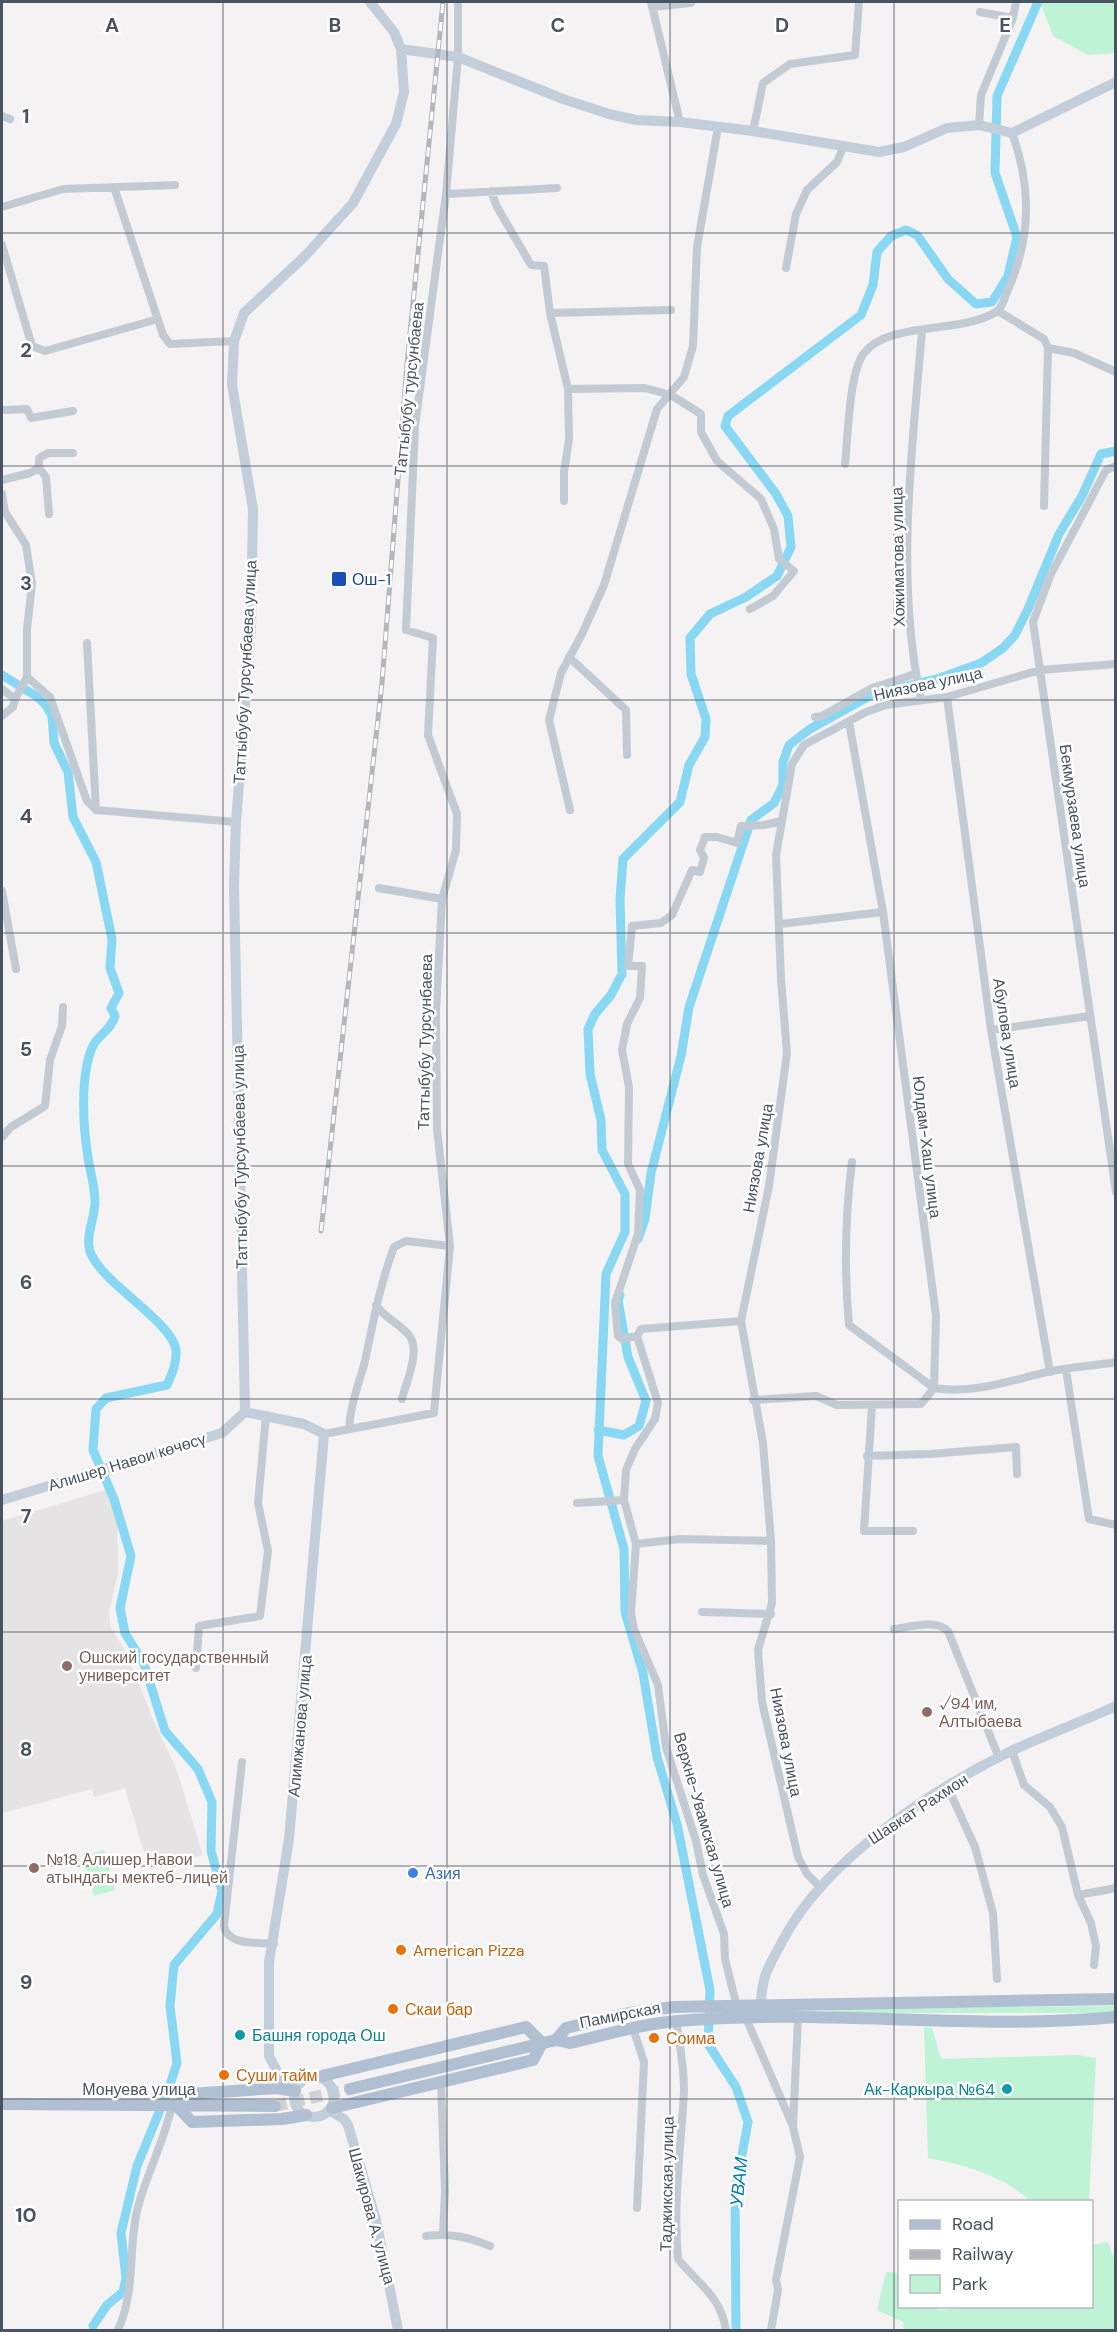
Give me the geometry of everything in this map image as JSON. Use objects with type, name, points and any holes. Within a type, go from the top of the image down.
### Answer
[{"type":"main road","name":"Памирская","points":[[1116,1999],[761,2003],[674,2007],[629,2013],[566,2028],[556,2040],[570,2043],[633,2028],[676,2021],[746,2018],[999,2020],[1116,2017]]},
{"type":"main road","points":[[674,2007],[676,2021]]},
{"type":"main road","points":[[322,2076],[526,2027],[542,2043]]},
{"type":"main road","points":[[350,2089],[556,2040]]},
{"type":"main road","points":[[331,2109],[533,2060],[542,2043]]},
{"type":"main road","points":[[296,2088],[190,2094],[167,2106],[192,2122],[282,2119],[306,2115]]},
{"type":"main road","name":"Монуева улица","points":[[2,2104],[275,2106]]},
{"type":"street","name":"Таттыбубу Турсунбаева улица","points":[[245,1412],[234,885],[236,822],[251,627],[253,509],[232,385],[234,341],[244,313],[305,256],[353,203],[396,124],[404,92],[401,49],[394,32],[370,2]]},
{"type":"street","name":"Таттыбубу турсунбаева","points":[[407,586],[415,426],[446,194],[458,57],[458,2]]},
{"type":"street","points":[[753,131],[763,83],[790,64],[855,55],[859,2]]},
{"type":"street","points":[[984,126],[981,95],[1013,18],[1016,2]]},
{"type":"street","points":[[680,122],[652,4],[691,3]]},
{"type":"street","points":[[980,12],[1013,18]]},
{"type":"street","points":[[401,49],[458,57],[609,114],[636,120],[680,122],[753,131],[879,152],[904,147],[947,128],[984,126],[1010,132],[1116,82]]},
{"type":"street","points":[[570,810],[549,720],[561,673],[604,585],[657,409],[684,377],[693,346],[697,247],[718,127]]},
{"type":"street","points":[[845,464],[855,370],[863,354],[883,337],[982,318],[998,311],[1017,272],[1025,238],[1026,196],[1022,161],[1010,132]]},
{"type":"street","points":[[786,267],[796,214],[807,190],[837,162],[843,145]]},
{"type":"street","points":[[2,207],[63,189],[175,185]]},
{"type":"street","points":[[114,187],[158,320],[170,344],[234,341]]},
{"type":"street","points":[[446,194],[557,188]]},
{"type":"street","points":[[491,191],[497,207],[531,265],[544,266],[550,313],[568,389],[569,439],[564,472],[564,501]]},
{"type":"street","points":[[2,245],[32,346],[38,349],[45,351],[158,320]]},
{"type":"street","points":[[550,313],[671,310]]},
{"type":"street","points":[[998,311],[1044,339],[1048,348],[1044,506]]},
{"type":"street","name":"Хожиматова улица","points":[[920,695],[916,677],[908,566],[911,462],[922,331]]},
{"type":"street","points":[[1048,348],[1074,353],[1116,372]]},
{"type":"street","points":[[568,389],[645,388],[671,395],[701,414],[701,432],[717,461],[761,499],[774,529],[779,559],[794,571],[773,596],[750,609]]},
{"type":"street","points":[[2,410],[27,409],[31,418],[73,411]]},
{"type":"street","points":[[49,514],[46,477],[39,468],[39,458],[48,453],[73,453]]},
{"type":"street","name":"Бекмурзаева улица","points":[[1116,466],[1106,470],[1050,576],[1033,622],[1116,1192]]},
{"type":"street","points":[[2,480],[30,473],[39,468]]},
{"type":"street","points":[[2,494],[5,512],[26,545],[32,584],[25,680],[13,707],[2,716]]},
{"type":"street","name":"Таттыбубу Турсунбаева","points":[[324,1434],[434,1413],[450,1246],[437,1129],[436,1011],[442,899],[456,850],[457,814],[428,735],[433,638],[406,630],[407,586]]},
{"type":"street","points":[[87,643],[96,810]]},
{"type":"street","points":[[569,657],[626,710],[627,755]]},
{"type":"street","name":"Ниязова улица","points":[[820,1887],[807,1874],[798,1857],[766,1728],[758,1650],[761,1635],[771,1614],[771,1541],[763,1443],[753,1400],[741,1322],[769,1186],[788,1053],[781,979],[776,855],[792,764],[804,745],[866,712],[886,705],[920,695],[947,697],[1040,670],[1116,664]]},
{"type":"street","points":[[815,717],[822,716],[872,688],[916,677]]},
{"type":"street","points":[[25,680],[50,697],[87,801],[96,810],[236,822]]},
{"type":"street","points":[[2,689],[16,696]]},
{"type":"street","name":"Абулова улица","points":[[947,697],[991,1030],[1050,1372]]},
{"type":"street","name":"Юлдам-Хаш улица","points":[[849,722],[884,912],[936,1316],[934,1388]]},
{"type":"street","name":"Верхне-Увамская улица","points":[[735,2004],[725,1959],[724,1934],[703,1875],[696,1840],[666,1747],[658,1685],[634,1629],[631,1601],[636,1544],[621,1500],[629,1459],[658,1410],[657,1397],[630,1338],[618,1336],[615,1303],[638,1234],[640,1190],[628,1164],[629,1087],[622,1050],[627,1024],[640,998],[642,977],[642,966],[628,966],[632,926],[661,923],[672,915],[692,870],[700,872],[704,858],[700,850],[705,837],[717,837],[737,843],[741,826],[764,825],[781,821]]},
{"type":"street","points":[[379,888],[442,899]]},
{"type":"street","points":[[2,891],[16,969]]},
{"type":"street","points":[[780,924],[884,912]]},
{"type":"street","points":[[2,1137],[45,1106],[50,1060],[62,1026],[63,1007]]},
{"type":"street","points":[[991,1030],[1090,1016]]},
{"type":"street","points":[[852,1162],[845,1213],[844,1274],[849,1325],[934,1388],[972,1390],[1050,1372],[1116,1362]]},
{"type":"street","points":[[349,1429],[354,1394],[364,1362],[376,1305],[394,1247],[399,1243],[424,1242],[450,1246]]},
{"type":"street","points":[[376,1305],[385,1317],[411,1336],[413,1342],[413,1354],[402,1399]]},
{"type":"street","points":[[630,1338],[641,1329],[741,1322]]},
{"type":"street","points":[[1066,1370],[1089,1519],[1116,1525]]},
{"type":"street","points":[[753,1400],[816,1396],[837,1405],[921,1404],[934,1388]]},
{"type":"street","points":[[872,1406],[864,1531],[913,1531]]},
{"type":"street","points":[[245,1412],[304,1424],[324,1434]]},
{"type":"street","name":"Алишер Навои көчөсү","points":[[2,1500],[222,1433],[245,1412]]},
{"type":"street","points":[[195,1668],[199,1626],[260,1616],[268,1551],[258,1503],[266,1415]]},
{"type":"street","name":"Алимжанова улица","points":[[296,2088],[281,2079],[269,2056],[269,1962],[274,1944],[290,1839],[324,1434]]},
{"type":"street","points":[[867,1456],[930,1454],[1016,1447],[1017,1474]]},
{"type":"street","points":[[578,1503],[621,1500]]},
{"type":"street","points":[[636,1544],[680,1539],[771,1541]]},
{"type":"street","points":[[702,1612],[771,1614]]},
{"type":"street","points":[[894,1629],[935,1625],[943,1626],[948,1631],[999,1758]]},
{"type":"street","name":"Шавкат Рахмон","points":[[761,2003],[762,1981],[796,1916],[820,1887],[873,1836],[948,1788],[1012,1751],[1116,1706]]},
{"type":"street","points":[[1012,1751],[1024,1785],[1050,1807],[1062,1827],[1078,1895],[1091,1923],[1096,1946],[1094,1965]]},
{"type":"street","points":[[242,1762],[225,1933],[232,1939],[274,1944]]},
{"type":"street","points":[[948,1788],[975,1847],[993,1913],[997,1979]]},
{"type":"street","points":[[1078,1895],[1116,1888]]},
{"type":"street","points":[[746,2018],[793,2127],[800,2157],[776,2280],[778,2290],[771,2331]]},
{"type":"street","points":[[793,2127],[798,2018]]},
{"type":"street","name":"Таджикская улица","points":[[676,2021],[683,2060],[684,2090],[677,2170],[678,2259],[708,2288],[723,2311],[726,2331]]},
{"type":"street","points":[[633,2028],[644,2062],[638,2208]]},
{"type":"street","points":[[322,2076],[334,2091],[331,2109],[317,2117],[306,2115],[294,2102],[296,2088],[306,2078],[322,2076]]},
{"type":"street","points":[[441,2083],[445,2190],[443,2234]]},
{"type":"street","points":[[118,2331],[128,2302],[138,2204],[166,2132],[167,2106]]},
{"type":"street","name":"Шакирова А. улица","points":[[331,2109],[344,2119],[348,2126],[376,2220],[398,2331]]},
{"type":"street","points":[[426,2236],[443,2234],[467,2236],[490,2246]]},
{"type":"shaded area","name":"Ошский государственный университет","points":[[109,1489],[117,1511],[118,1555],[118,1574],[109,1611],[110,1626],[126,1652],[155,1724],[176,1768],[203,1855],[149,1869],[125,1788],[94,1797],[92,1789],[2,1813],[2,1521]]},
{"type":"green space","points":[[1040,2],[1115,2],[1115,53],[1088,55],[1053,36]]},
{"type":"green space","points":[[104,1850],[115,1890],[94,1896],[83,1856]]},
{"type":"green space","points":[[1115,2006],[1116,2012],[1099,2013],[831,2013],[831,2009]]},
{"type":"green space","points":[[924,2027],[932,2028],[941,2059],[1078,2055],[1096,2058],[1089,2200],[1029,2200],[1007,2184],[982,2172],[928,2158]]},
{"type":"green space","points":[[1108,2242],[1115,2262],[1115,2330],[904,2330],[903,2322],[877,2310],[886,2272],[898,2273],[898,2308],[937,2308],[938,2310],[1093,2308],[1093,2245]]},
{"type":"waterway","name":"УВАМ","points":[[736,2330],[735,2193],[748,2122],[736,2087],[708,2044],[710,1990],[677,1824],[657,1757],[643,1673],[625,1612],[624,1549],[598,1456],[606,1274],[625,1232],[625,1194],[602,1150],[601,1120],[590,1074],[588,1029],[595,1014],[611,995],[622,974],[620,899],[623,859],[680,802],[689,765],[705,737],[706,719],[691,674],[690,638],[710,614],[746,597],[777,576],[791,547],[788,516],[776,494],[725,426],[728,416],[861,315],[873,285],[877,252],[891,236],[906,230],[917,235],[948,279],[976,304],[992,302],[1008,276],[1017,237],[995,173],[997,96],[1038,2]]},
{"type":"waterway","points":[[638,1239],[645,1219],[651,1173],[681,1056],[689,1007],[751,820],[774,803],[783,785],[783,762],[789,745],[810,729],[873,694],[937,679],[981,663],[1003,648],[1015,635],[1059,534],[1082,496],[1101,454],[1116,451]]},
{"type":"waterway","points":[[2,675],[36,696],[46,705],[52,716],[54,743],[68,772],[73,817],[96,862],[112,939],[110,968],[119,993],[111,1008],[115,1016],[92,1048],[84,1087],[85,1132],[95,1202],[89,1236],[90,1250],[100,1268],[163,1328],[172,1339],[176,1355],[174,1368],[167,1385],[106,1398],[96,1409],[93,1450],[114,1499],[131,1556],[120,1608],[125,1633],[144,1664],[165,1731],[198,1769],[212,1802],[211,1851],[222,1891],[217,1914],[174,1965],[170,2006],[177,2063],[137,2166],[121,2233],[126,2278],[123,2292],[107,2305],[93,2326]]},
{"type":"waterway","points":[[598,1430],[624,1435],[639,1426],[646,1401],[628,1357],[618,1300],[620,1295]]},
{"type":"tunnel","points":[[275,2106],[350,2089]]},
{"type":"railway","points":[[321,1231],[382,683],[407,364],[443,2]]},
{"type":"place","name":"Ош-1","points":[[339,579]]},
{"type":"place","name":"Ошский государственный университет","points":[[67,1666]]},
{"type":"place","name":"√94 им, Алтыбаева","points":[[927,1712]]},
{"type":"place","name":"№18 Алишер Навои атындагы мектеб-лицей","points":[[34,1868]]},
{"type":"place","name":"Азия","points":[[413,1873]]},
{"type":"place","name":"American Pizza","points":[[401,1950]]},
{"type":"place","name":"Скаи бар","points":[[393,2009]]},
{"type":"place","name":"Башня города Ош","points":[[240,2035]]},
{"type":"place","name":"Соима","points":[[654,2038]]},
{"type":"place","name":"Суши тайм","points":[[224,2075]]},
{"type":"place","name":"Ак-Каркыра №64","points":[[1007,2089]]}]
